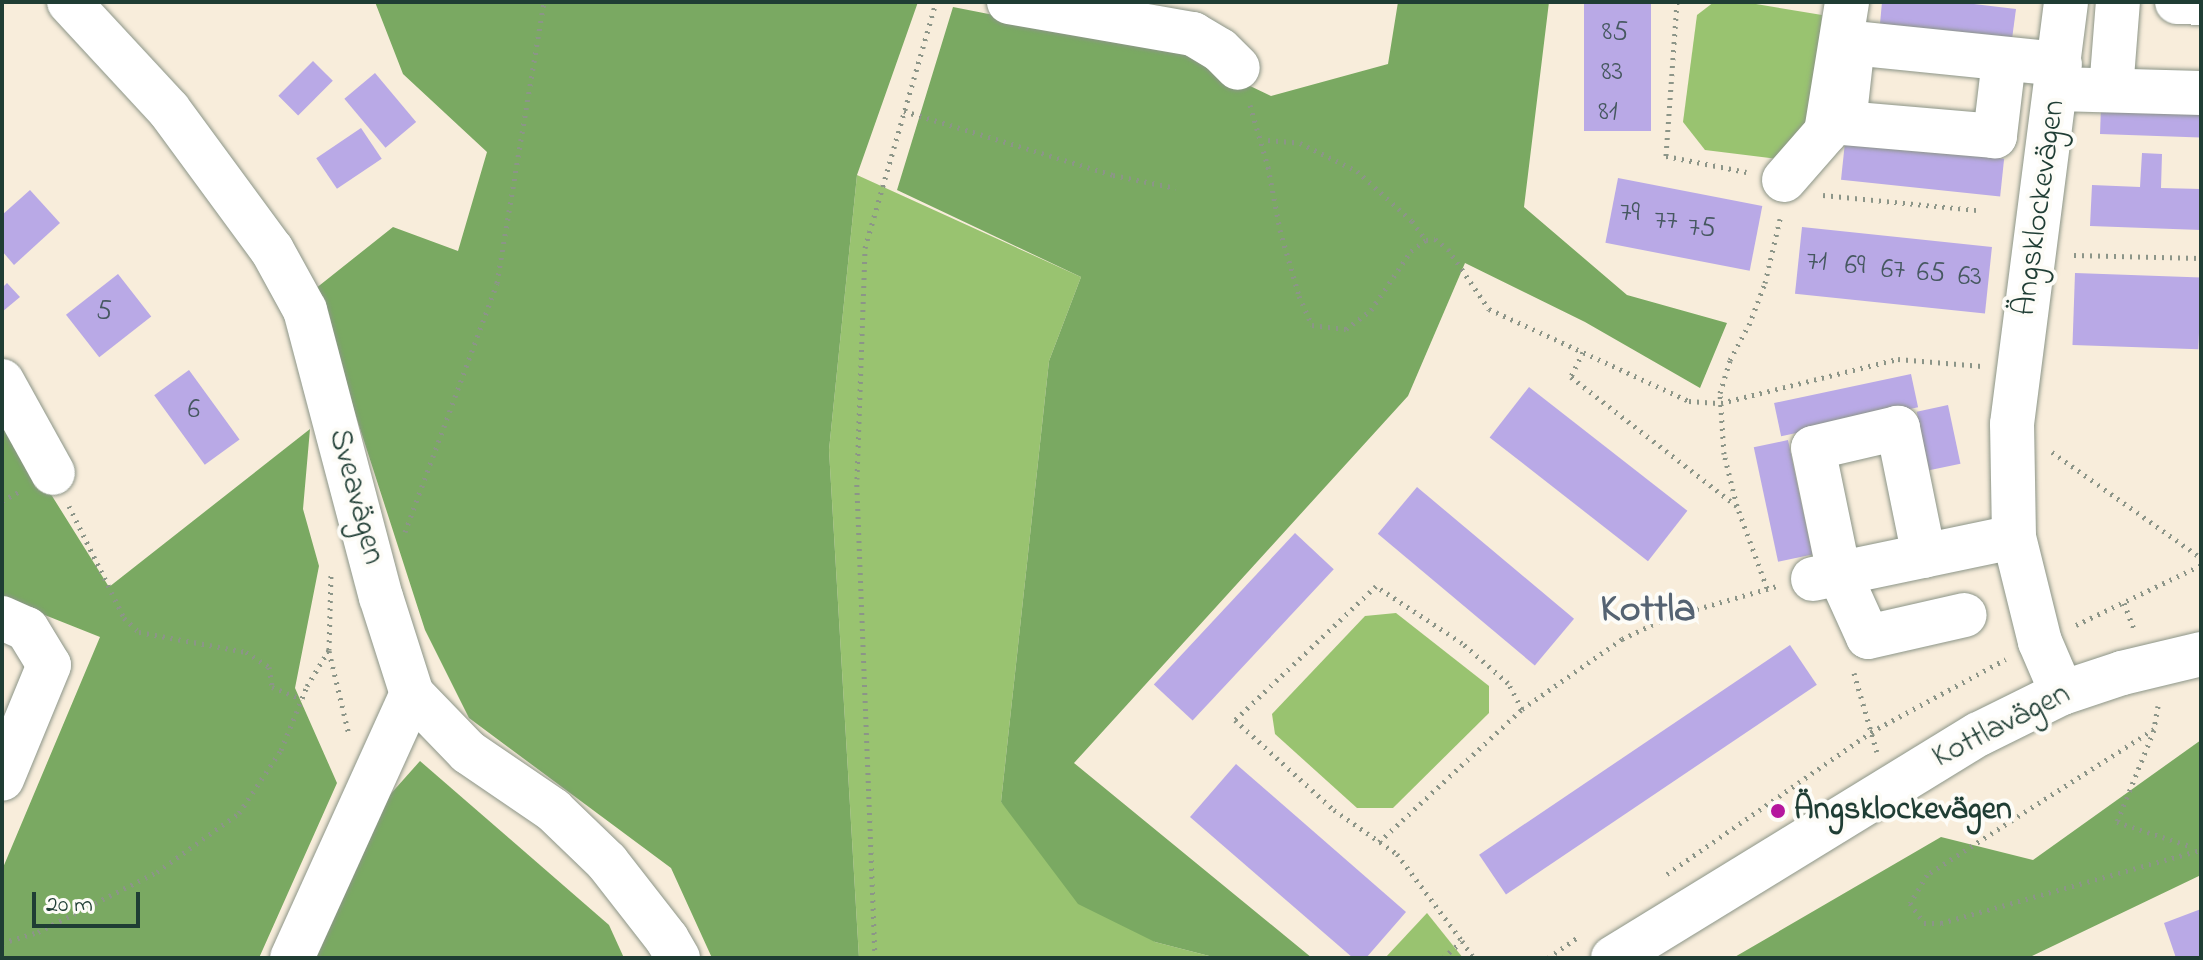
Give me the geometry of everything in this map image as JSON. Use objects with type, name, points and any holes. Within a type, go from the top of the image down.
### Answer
[{"type":"street","name":"Sveavägen","points":[[69,2],[169,110],[272,250],[305,310],[381,597],[412,694],[468,752],[553,810],[607,862],[667,939],[678,958]]},
{"type":"street","points":[[1009,2],[1193,34],[1220,50],[1238,68]]},
{"type":"street","points":[[1783,186],[1826,132],[1847,2]]},
{"type":"street","name":"Ängsklockevägen","points":[[2062,693],[2040,642],[2014,537],[2012,424],[2059,77],[2066,2]]},
{"type":"street","points":[[2111,90],[2118,2]]},
{"type":"street","points":[[2177,2],[2201,3]]},
{"type":"street","points":[[2004,60],[2111,90],[2201,93]]},
{"type":"street","points":[[2,381],[53,473]]},
{"type":"street","points":[[1924,556],[1898,428],[1813,448],[1825,576],[1868,637],[1965,615]]},
{"type":"street","points":[[1825,576],[2014,537]]},
{"type":"street","points":[[2,618],[27,629],[49,665],[2,779]]},
{"type":"street","name":"Kottlavägen","points":[[1599,945],[1890,789],[1979,734],[2062,693],[2148,666],[2201,654]]},
{"type":"street","points":[[292,958],[412,694]]},
{"type":"path","points":[[403,537],[497,283],[544,2]]},
{"type":"path","points":[[875,958],[857,463],[865,248],[936,2]]},
{"type":"path","points":[[1677,2],[1666,156],[1783,186],[1977,210]]},
{"type":"path","points":[[1238,68],[1268,167],[1284,243],[1312,325],[1346,329],[1371,310],[1411,251],[1426,240],[1435,239],[1448,249],[1489,309],[1689,401],[1721,403],[1898,359],[2019,369]]},
{"type":"path","points":[[904,111],[1113,175],[1176,188]]},
{"type":"path","points":[[1268,140],[1300,143],[1357,171],[1412,221],[1426,240]]},
{"type":"path","points":[[1767,588],[1737,506],[1724,454],[1721,403],[1730,360],[1749,325],[1765,283],[1779,226],[1783,186]]},
{"type":"path","points":[[2035,254],[2201,258]]},
{"type":"path","points":[[1583,352],[1571,377],[1737,506]]},
{"type":"path","points":[[2012,424],[2201,558]]},
{"type":"path","points":[[53,473],[124,618],[139,632],[246,652],[269,667],[272,687],[302,699]]},
{"type":"path","points":[[332,562],[329,650],[356,765],[376,774]]},
{"type":"path","points":[[1659,880],[1871,732],[2040,642],[2201,565]]},
{"type":"path","points":[[1379,842],[1522,709],[1622,639],[1666,618],[1767,588],[1825,576]]},
{"type":"path","points":[[1474,958],[1397,854],[1334,810],[1235,720],[1376,586],[1462,643],[1508,683],[1522,709]]},
{"type":"path","points":[[2124,603],[2158,700],[2154,729],[2117,822],[2190,846]]},
{"type":"path","points":[[2,943],[38,932],[157,872],[239,813],[281,750],[302,699],[329,650]]},
{"type":"path","points":[[1849,661],[1890,789]]},
{"type":"path","points":[[2154,729],[1927,875],[1910,903],[1924,923],[1941,923],[2201,850]]},
{"type":"path","points":[[1443,958],[1462,941]]},
{"type":"path","points":[[1548,958],[1599,945]]},
{"type":"green space","points":[[375,2],[918,2],[857,175],[829,450],[859,958],[712,958],[671,868],[469,718],[425,630],[315,289],[393,227],[458,251],[487,152],[403,74]]},
{"type":"green space","points":[[1398,2],[1549,2],[1524,207],[1627,295],[1727,323],[1700,388],[1585,322],[1465,263],[1408,396],[1074,763],[1312,958],[1217,958],[1155,942],[1078,904],[1001,802],[1049,361],[1081,277],[897,190],[953,7],[1177,51],[1271,96],[1388,64]]},
{"type":"green space","points":[[1714,2],[1744,2],[1822,15],[1811,119],[1778,159],[1705,150],[1683,122],[1697,15]]},
{"type":"green space","points":[[857,175],[1081,277],[1049,361],[1001,802],[1155,942],[1217,958],[859,958],[829,450]]},
{"type":"green space","points":[[2,416],[109,587],[310,429],[303,509],[319,566],[295,688],[337,783],[259,958],[2,958],[2,870],[100,637],[2,598]]},
{"type":"green space","points":[[1396,613],[1489,686],[1489,713],[1393,808],[1357,808],[1275,734],[1272,714],[1365,616]]},
{"type":"green space","points":[[2201,740],[2201,875],[2028,958],[1733,958],[1941,837],[2033,860]]},
{"type":"green space","points":[[420,761],[609,925],[624,958],[311,958],[371,816]]},
{"type":"green space","points":[[1427,913],[1463,958],[1385,958]]},
{"type":"building","points":[[1584,2],[1651,2],[1651,131],[1584,131]]},
{"type":"building","points":[[1882,2],[1957,2],[2016,9],[2012,39],[1880,24]]},
{"type":"building","points":[[313,61],[333,81],[298,115],[278,96]]},
{"type":"building","points":[[375,73],[416,122],[385,148],[344,99]]},
{"type":"building","points":[[2101,106],[2201,109],[2200,137],[2100,134]]},
{"type":"building","points":[[361,128],[382,159],[337,189],[316,158]]},
{"type":"building","points":[[1845,142],[2004,159],[2000,197],[1841,180]]},
{"type":"building","points":[[2142,153],[2162,154],[2161,188],[2201,189],[2201,230],[2090,226],[2092,185],[2140,187]]},
{"type":"building","points":[[1618,178],[1762,206],[1750,271],[1605,243]]},
{"type":"building","points":[[30,190],[60,223],[14,265],[2,251],[2,215]]},
{"type":"building","points":[[1802,227],[1992,247],[1985,314],[1795,294]]},
{"type":"building","points":[[2075,273],[2201,277],[2198,349],[2072,345]]},
{"type":"building","points":[[118,274],[151,317],[99,357],[66,315]]},
{"type":"building","points":[[7,283],[20,297],[2,312],[2,288]]},
{"type":"building","points":[[189,370],[240,440],[205,465],[154,395]]},
{"type":"building","points":[[1911,374],[1918,407],[1781,436],[1774,403]]},
{"type":"building","points":[[1529,387],[1687,511],[1648,561],[1490,437]]},
{"type":"building","points":[[1948,405],[1960,464],[1929,470],[1917,412]]},
{"type":"building","points":[[1788,440],[1812,554],[1778,562],[1754,447]]},
{"type":"building","points":[[1417,487],[1574,619],[1535,666],[1378,534]]},
{"type":"building","points":[[1295,533],[1334,569],[1193,721],[1154,684]]},
{"type":"building","points":[[1790,645],[1817,685],[1506,894],[1479,855]]},
{"type":"building","points":[[1236,764],[1406,912],[1366,958],[1353,958],[1190,817]]},
{"type":"building","points":[[2201,909],[2201,958],[2176,958],[2164,923]]},
{"type":"place","name":"Ängsklockevägen","points":[[1778,811]]},
{"type":"district","name":"Kottla","points":[[1648,611]]}]
